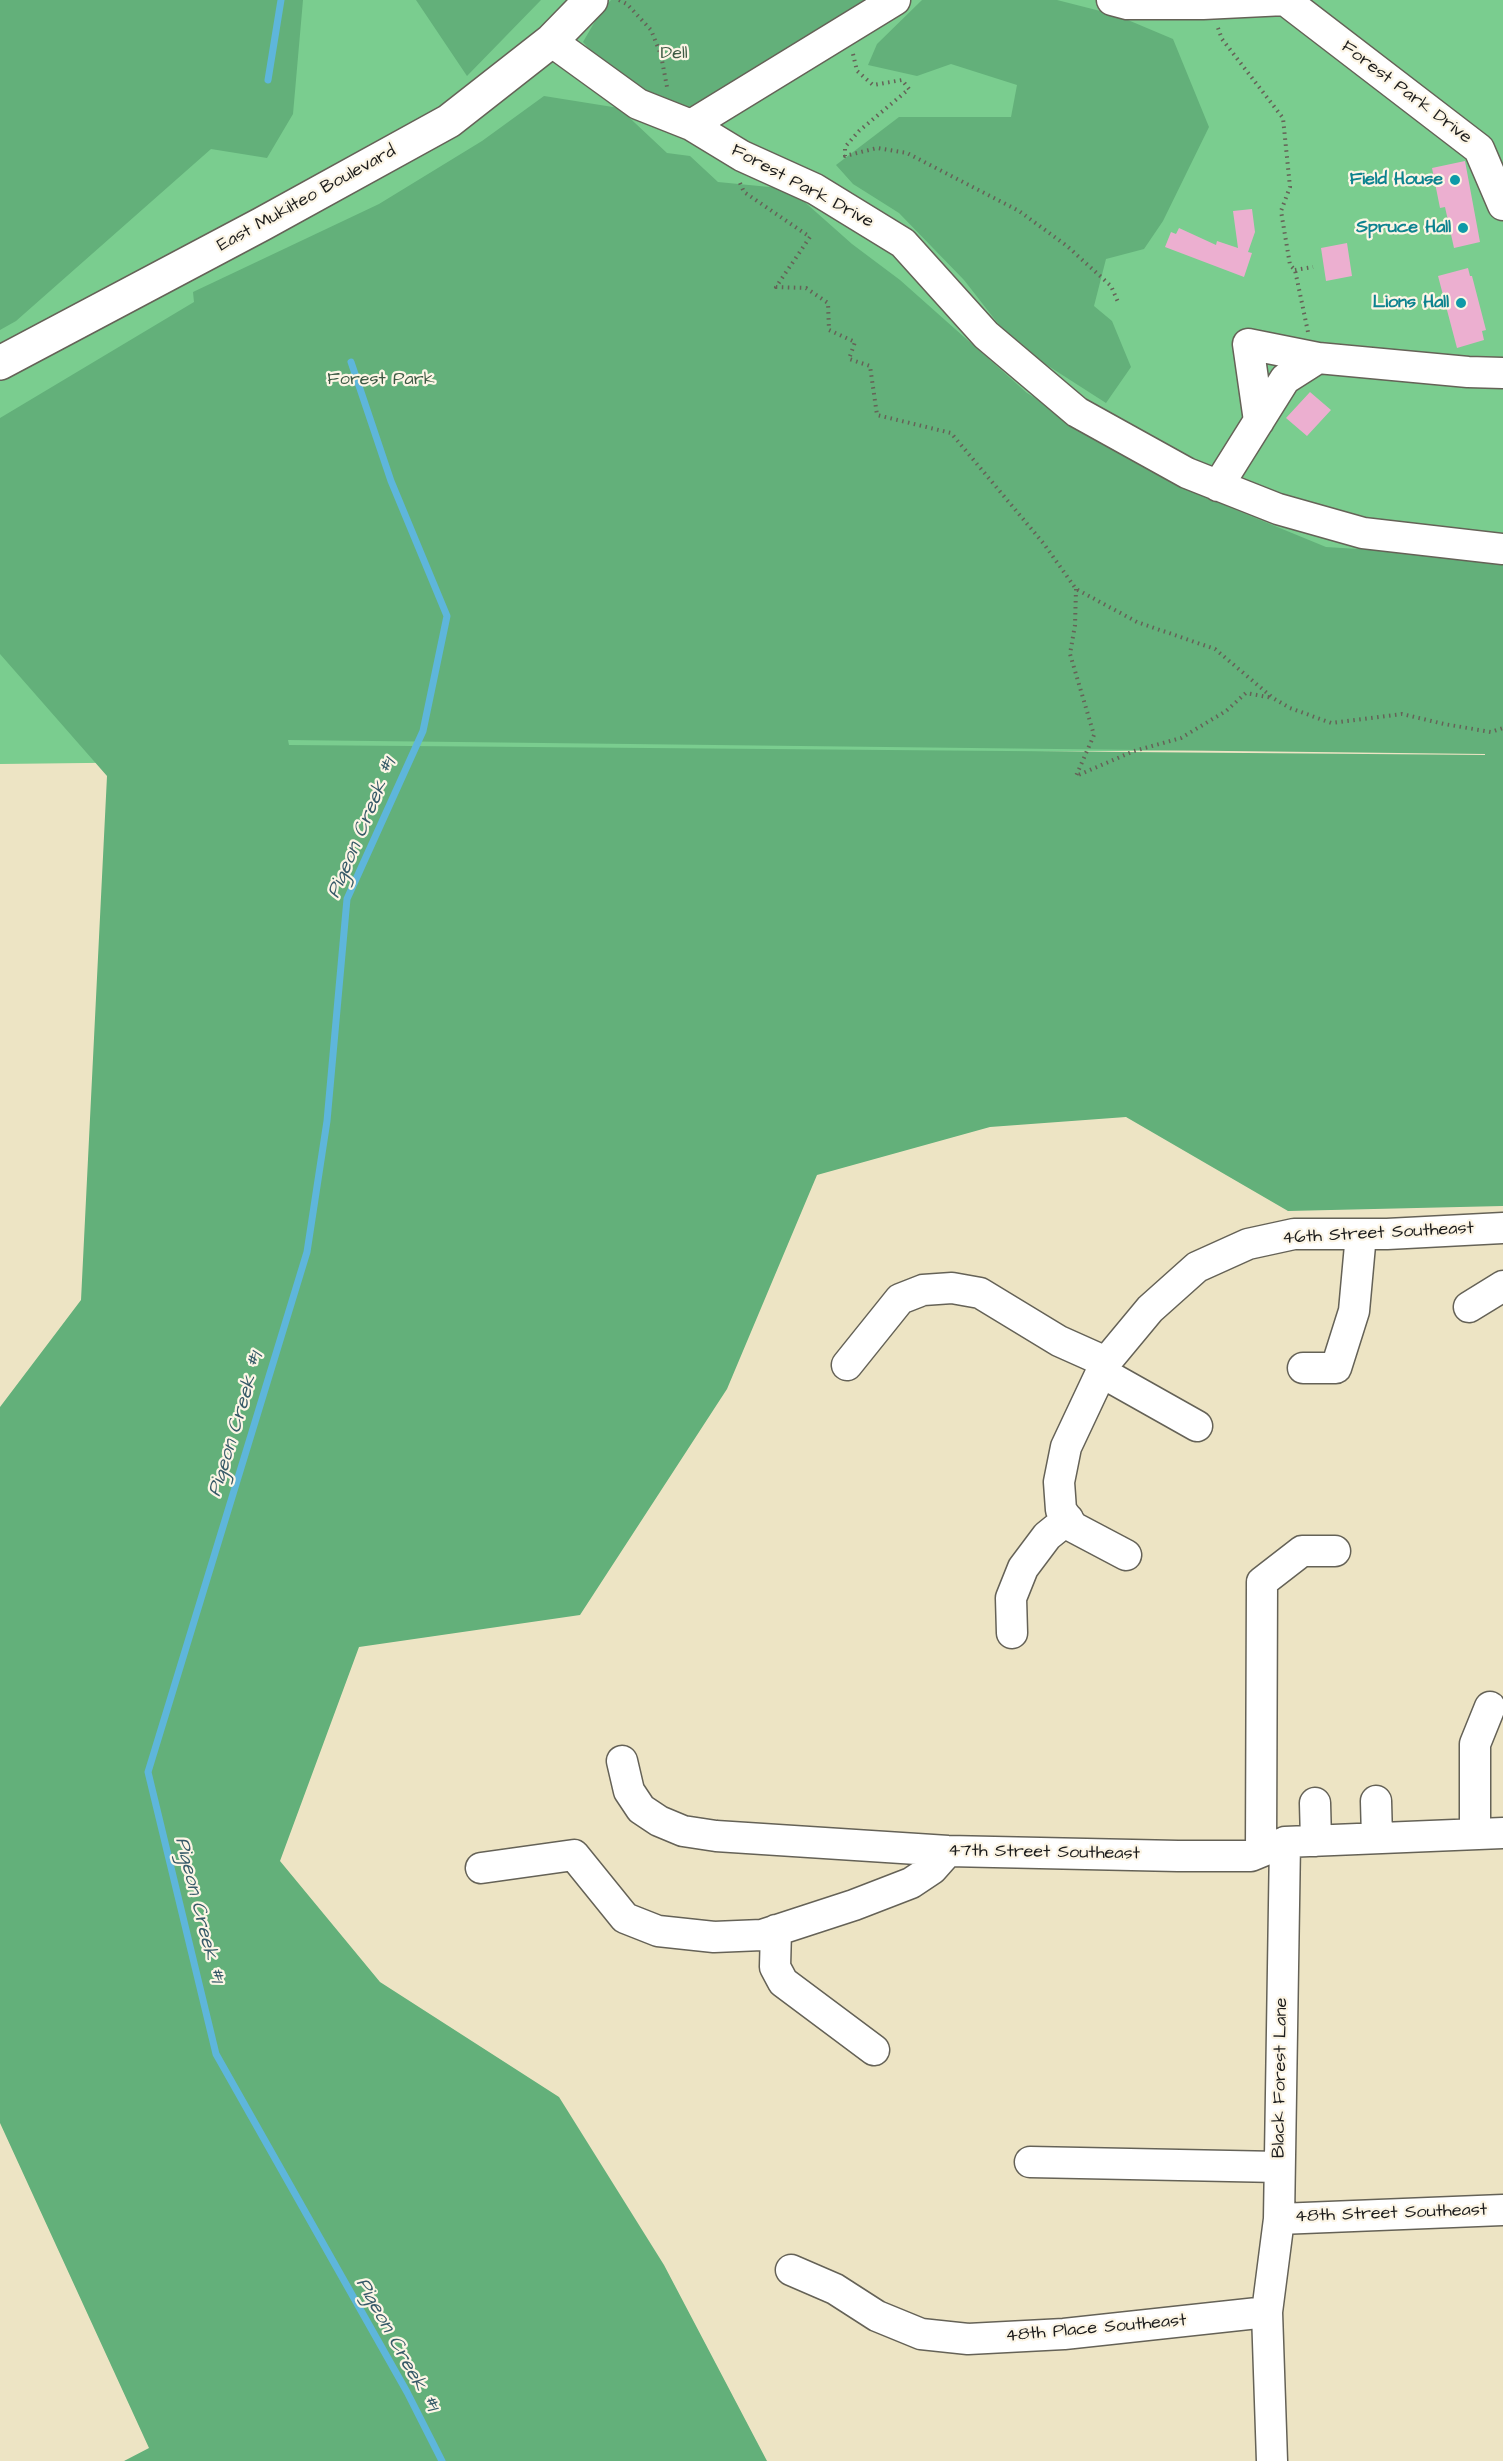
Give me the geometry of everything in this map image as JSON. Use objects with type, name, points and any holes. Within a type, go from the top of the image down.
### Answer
[{"type":"main road","name":"East Mukilteo Boulevard","points":[[0,363],[449,121],[572,15]]},
{"type":"street","points":[[684,122],[847,30],[895,0]]},
{"type":"street","points":[[1112,0],[1127,4],[1203,4],[1285,0]]},
{"type":"street","name":"Forest Park Drive","points":[[1285,0],[1479,149],[1503,205]]},
{"type":"street","name":"Forest Park Drive","points":[[572,15],[638,104],[684,122],[742,156],[815,189],[903,243],[986,335],[1077,412],[1187,473],[1278,509],[1363,533],[1503,549]]},
{"type":"street","points":[[1259,421],[1248,344],[1318,358],[1468,372],[1503,373]]},
{"type":"street","points":[[1218,486],[1285,379],[1318,358]]},
{"type":"street","name":"46th Street Southeast","points":[[1068,1519],[1061,1510],[1059,1482],[1066,1447],[1103,1367],[1150,1309],[1197,1267],[1248,1244],[1294,1234],[1360,1234],[1503,1228]]},
{"type":"street","points":[[1303,1368],[1336,1368],[1354,1311],[1360,1234]]},
{"type":"street","points":[[1468,1307],[1503,1286]]},
{"type":"street","points":[[848,1365],[900,1299],[923,1290],[952,1288],[980,1293],[1197,1426]]},
{"type":"street","points":[[1012,1634],[1011,1598],[1023,1568],[1047,1536],[1068,1519],[1080,1531],[1126,1556]]},
{"type":"street","name":"Black Forest Lane","points":[[1267,2312],[1279,2219],[1279,2167],[1273,1846],[1262,1582],[1302,1551],[1335,1551]]},
{"type":"street","points":[[1489,1834],[1475,1744],[1490,1707]]},
{"type":"street","name":"47th Street Southeast","points":[[622,1761],[629,1791],[641,1809],[659,1821],[683,1831],[716,1836],[948,1851],[1251,1856],[1273,1846],[1316,1841],[1489,1834]]},
{"type":"street","points":[[1376,1801],[1377,1839]]},
{"type":"street","points":[[1315,1803],[1316,1841]]},
{"type":"street","points":[[481,1868],[574,1855],[626,1918],[658,1931],[714,1937],[762,1935],[854,1905],[911,1883],[932,1869],[948,1851]]},
{"type":"street","points":[[776,1930],[775,1967],[783,1982],[874,2050]]},
{"type":"street","points":[[1030,2162],[1279,2167]]},
{"type":"street","name":"48th Street Southeast","points":[[1279,2219],[1503,2210]]},
{"type":"street","name":"48th Place Southeast","points":[[791,2270],[836,2289],[877,2316],[921,2334],[968,2339],[1064,2334],[1267,2312]]},
{"type":"street","points":[[1267,2312],[1272,2461]]},
{"type":"path","points":[[619,0],[627,4],[651,30],[684,122]]},
{"type":"path","points":[[1216,22],[1222,39],[1283,118],[1290,186],[1281,211],[1290,265],[1295,270],[1310,339],[1318,358]]},
{"type":"path","points":[[847,30],[857,71],[873,85],[902,80],[909,89],[860,131],[846,147],[846,156],[877,148],[907,153],[1019,211],[1067,246],[1111,286],[1118,302]]},
{"type":"path","points":[[742,156],[738,179],[744,192],[810,237],[776,287],[806,288],[828,303],[829,330],[855,342],[849,359],[870,366],[877,415],[951,433],[1044,544],[1076,589],[1137,622],[1215,649],[1273,698],[1290,708],[1331,723],[1402,714],[1491,732],[1503,728]]},
{"type":"path","points":[[1295,270],[1313,267]]},
{"type":"path","points":[[1076,589],[1075,625],[1070,654],[1094,735],[1076,776],[1134,751],[1181,738],[1226,711],[1246,693],[1273,698]]},
{"type":"green space","name":"Forest Park","points":[[0,0],[1503,0],[1503,694],[1460,747],[0,764]]},
{"type":"green space","points":[[0,0],[303,0],[293,114],[267,158],[211,149],[16,321],[0,330]]},
{"type":"green space","points":[[416,0],[541,0],[467,76]]},
{"type":"green space","name":"Dell","points":[[611,0],[883,0],[710,103],[660,112],[618,81],[583,42],[601,11]]},
{"type":"green space","points":[[922,0],[1057,0],[1116,15],[1173,39],[1209,127],[1163,221],[1144,249],[1106,259],[1094,306],[1112,321],[1131,367],[1106,403],[1014,344],[964,280],[899,213],[853,184],[836,165],[899,117],[1011,117],[1017,85],[951,64],[917,76],[868,65],[877,44]]},
{"type":"green space","points":[[544,96],[619,108],[667,153],[690,156],[718,182],[790,189],[852,244],[900,280],[1027,393],[1145,466],[1231,508],[1326,547],[1503,558],[1503,1206],[1288,1211],[1126,1117],[990,1127],[817,1175],[727,1389],[580,1615],[359,1647],[280,1861],[380,1982],[559,2097],[664,2265],[767,2461],[124,2461],[149,2448],[0,2123],[0,1407],[81,1300],[107,776],[0,654],[0,418],[194,302],[193,292],[379,204],[482,141]],"holes":[[[288,740],[1485,754],[289,745]]]},
{"type":"building","points":[[1465,161],[1480,242],[1454,248],[1445,207],[1440,208],[1432,168]]},
{"type":"building","points":[[1252,209],[1255,232],[1248,252],[1252,253],[1244,277],[1165,247],[1171,232],[1176,234],[1179,228],[1216,245],[1217,241],[1238,248],[1233,211]]},
{"type":"building","points":[[1347,243],[1352,276],[1326,281],[1321,248]]},
{"type":"building","name":"Lions Hall","points":[[1468,268],[1486,330],[1482,331],[1484,340],[1457,348],[1438,276]]},
{"type":"building","points":[[1310,392],[1331,410],[1307,436],[1286,418]]},
{"type":"waterway","name":"Pigeon Creek #1","points":[[268,80],[281,0]]},
{"type":"waterway","name":"Pigeon Creek #1","points":[[351,362],[391,481],[447,616],[423,731],[347,899],[327,1121],[307,1252],[148,1772],[216,2054],[407,2392],[442,2461]]},
{"type":"place","name":"Field House","points":[[1455,180]]},
{"type":"place","name":"Spruce Hall","points":[[1463,228]]},
{"type":"place","name":"Lions Hall","points":[[1461,303]]}]
